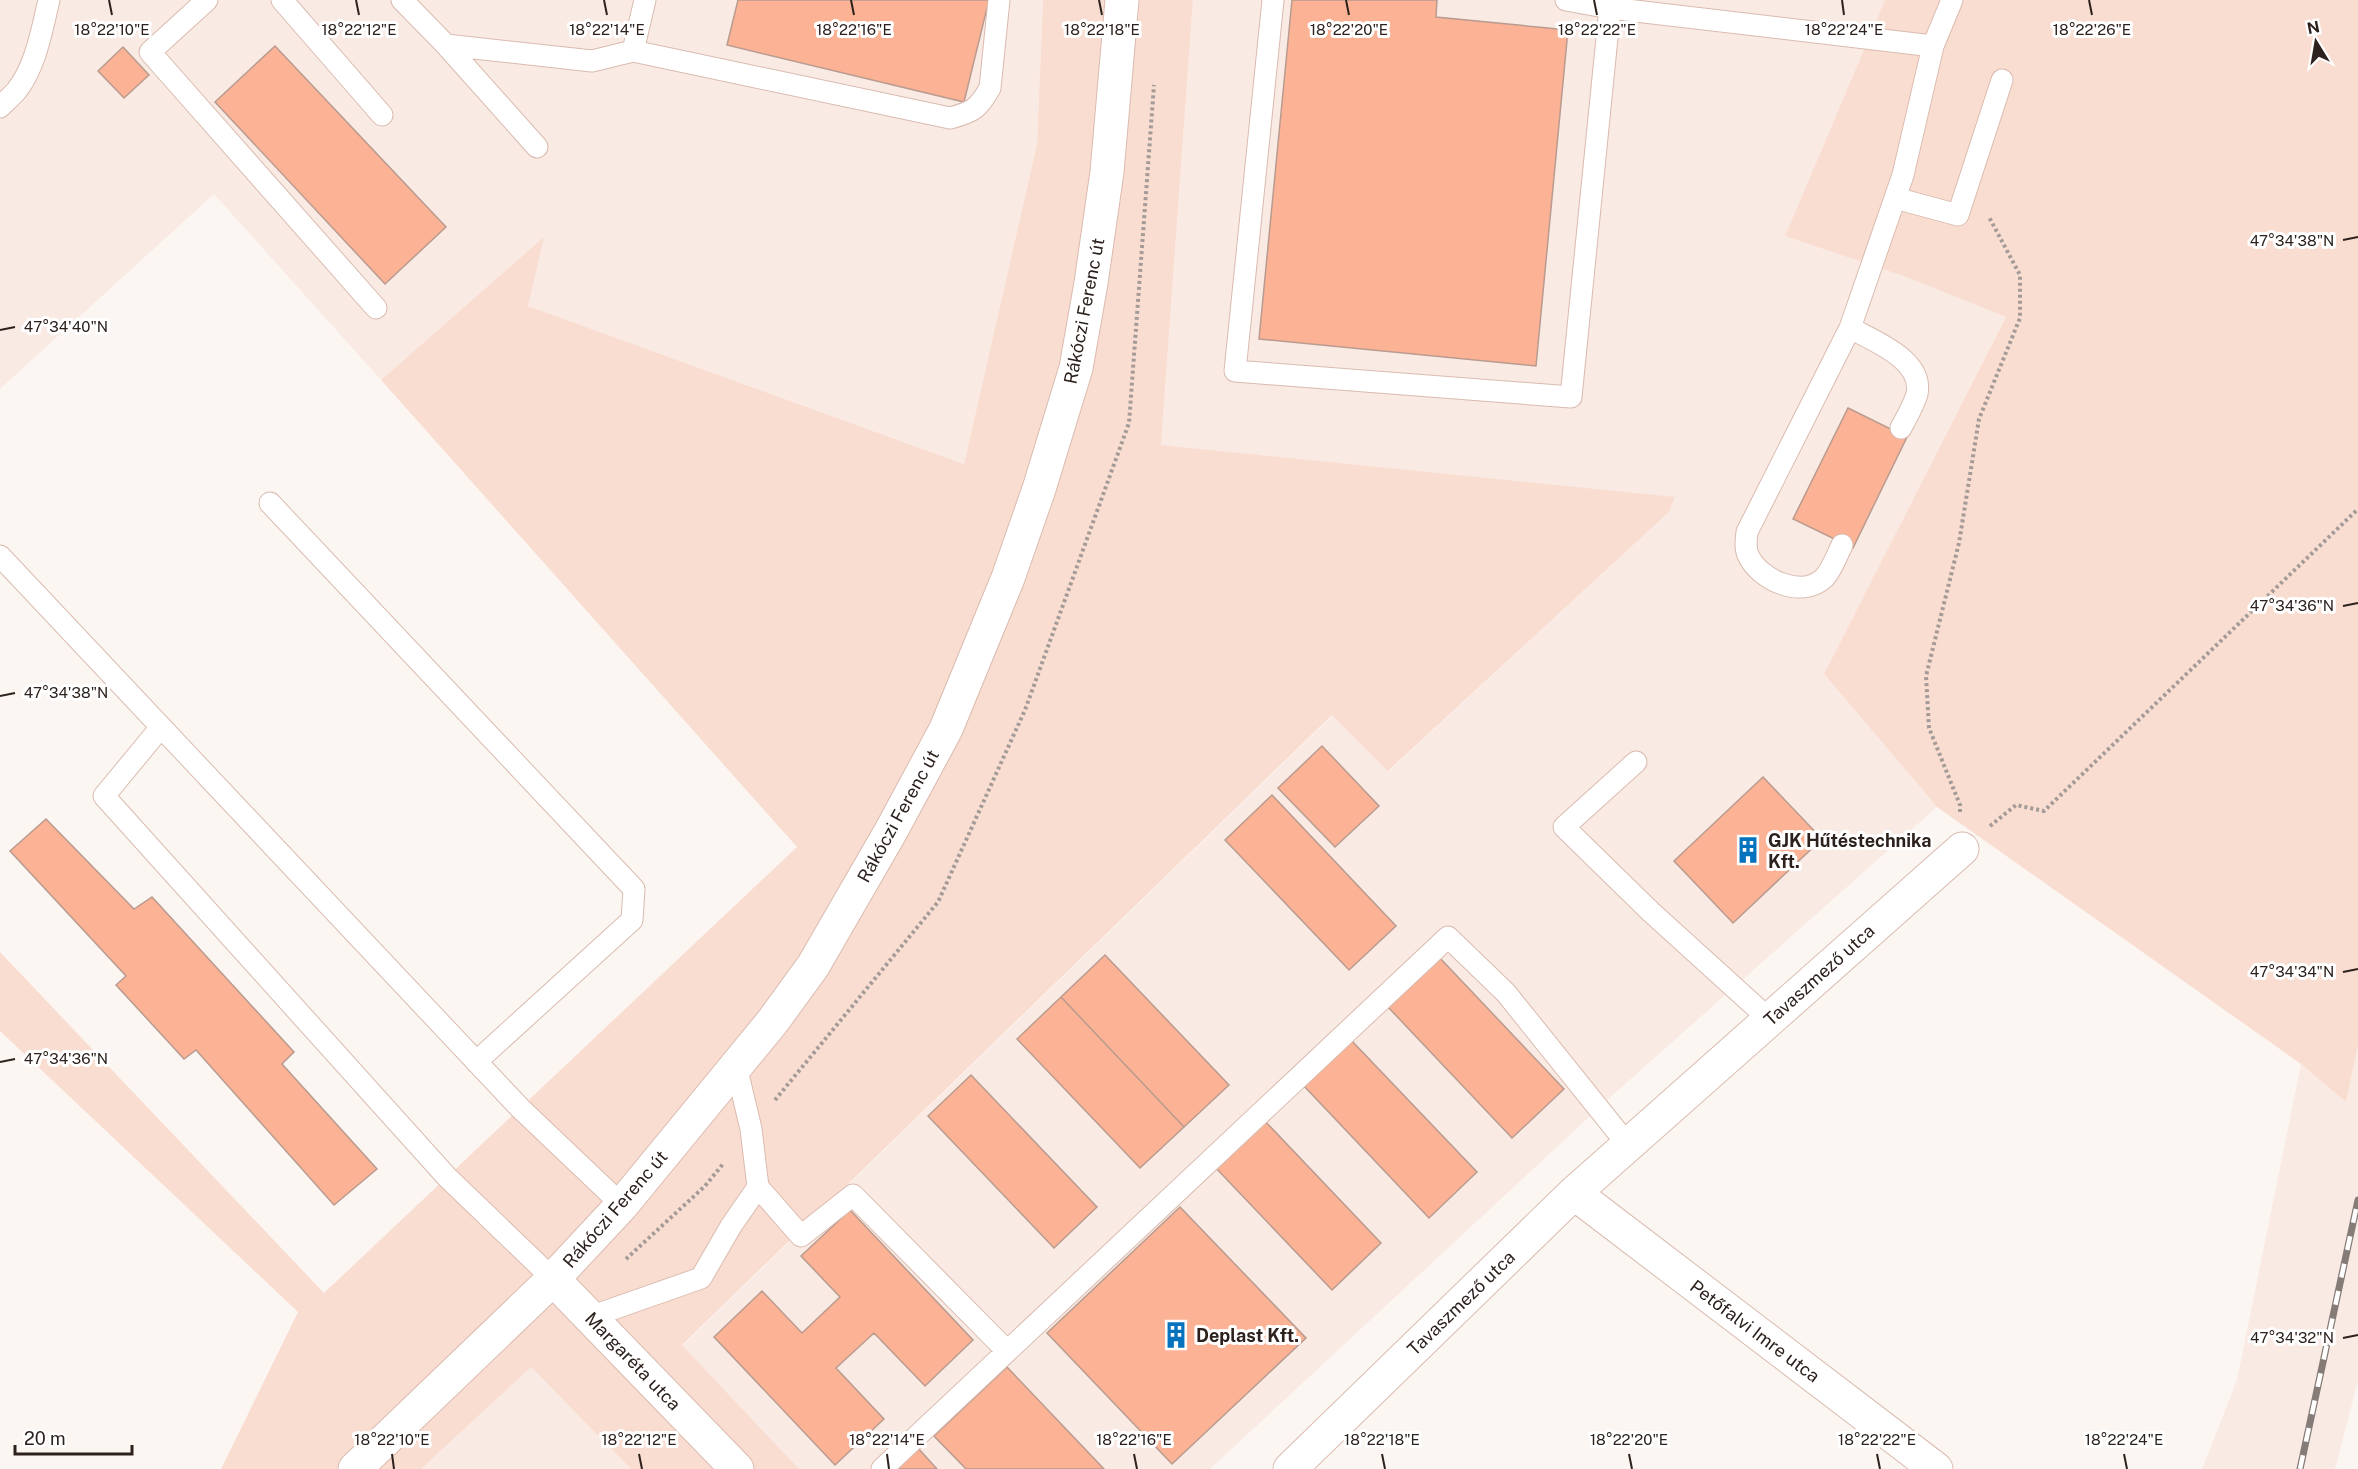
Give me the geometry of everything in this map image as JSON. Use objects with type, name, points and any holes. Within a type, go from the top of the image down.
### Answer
[{"type":"main road","name":"Rákóczi Ferenc út","points":[[355,1469],[553,1279],[622,1205],[773,1021],[813,966],[891,831],[946,729],[1008,578],[1039,489],[1076,368],[1107,172],[1122,0]]},
{"type":"main road","name":"Tavaszmező utca","points":[[1290,1469],[1574,1193],[1962,849]]},
{"type":"main road","name":"Petőfalvi Imre utca","points":[[1574,1193],[1936,1469]]},
{"type":"main road","name":"Margaréta utca","points":[[553,1279],[737,1469]]},
{"type":"lane","points":[[0,107],[18,89],[27,73],[49,0]]},
{"type":"lane","points":[[207,0],[150,52],[376,308]]},
{"type":"lane","points":[[282,0],[382,116]]},
{"type":"lane","points":[[633,51],[645,0]]},
{"type":"lane","points":[[446,45],[592,61],[633,51],[950,118],[972,112],[983,101],[990,88],[999,0]]},
{"type":"lane","points":[[1273,0],[1235,371],[1571,397],[1610,8]]},
{"type":"lane","points":[[1566,0],[1610,8],[1933,46]]},
{"type":"lane","points":[[1842,545],[1824,579],[1813,585],[1802,587],[1775,581],[1754,565],[1748,554],[1746,542],[1748,532],[1850,328],[1902,175],[1933,46],[1952,0]]},
{"type":"lane","points":[[408,2],[537,147]]},
{"type":"lane","points":[[1894,198],[1958,215],[2002,80]]},
{"type":"lane","points":[[1850,328],[1909,364],[1915,373],[1918,383],[1917,395],[1901,429]]},
{"type":"lane","points":[[270,503],[634,889],[632,920],[476,1062]]},
{"type":"lane","points":[[0,556],[520,1108],[622,1205]]},
{"type":"lane","points":[[161,727],[104,796],[447,1177],[553,1279]]},
{"type":"lane","points":[[1636,762],[1564,827],[1651,912],[1769,1019]]},
{"type":"lane","points":[[882,1469],[1448,937],[1506,993],[1628,1144]]},
{"type":"lane","points":[[736,1066],[751,1129],[758,1187],[801,1236],[853,1195],[1007,1351]]},
{"type":"lane","points":[[590,1317],[701,1278],[730,1226],[758,1187]]},
{"type":"path","points":[[1962,849],[1960,805],[1929,728],[1926,676],[1959,543],[1979,418],[2020,318],[2020,275],[1985,209]]},
{"type":"path","points":[[1962,849],[2016,805],[2044,811],[2358,509]]},
{"type":"shaded area","points":[[0,0],[1043,0],[1037,144],[964,464],[528,306],[543,238],[381,380],[214,194],[0,389]]},
{"type":"shaded area","points":[[1043,0],[1193,0],[1161,445],[1675,497],[1669,512],[1388,771],[1332,715],[682,1345],[799,1469],[631,1469],[531,1367],[421,1469],[221,1469],[298,1312],[0,1031],[0,952],[324,1293],[797,847],[381,380],[544,237],[528,306],[964,464],[1037,144]]},
{"type":"shaded area","points":[[1193,0],[1885,0],[1785,236],[1906,277],[2006,317],[1824,674],[1937,807],[1615,1093],[1210,1469],[799,1469],[682,1346],[1333,715],[1389,771],[1669,512],[1675,498],[1161,445]]},
{"type":"shaded area","points":[[1885,0],[2358,0],[2358,1045],[2346,1102],[2301,1064],[1937,807],[1824,674],[2006,317],[1906,277],[1785,236]]},
{"type":"shaded area","points":[[2358,1045],[2358,1381],[2335,1469],[2202,1469],[2237,1380],[2301,1064],[2346,1101]]},
{"type":"shaded area","points":[[531,1366],[631,1469],[421,1469]]},
{"type":"building","points":[[738,0],[989,0],[964,102],[727,45]]},
{"type":"building","points":[[1292,0],[1437,0],[1436,17],[1568,30],[1536,366],[1259,339]]},
{"type":"building","points":[[275,46],[446,227],[385,284],[215,102]]},
{"type":"building","points":[[123,47],[149,75],[124,98],[98,71]]},
{"type":"building","points":[[1848,408],[1907,437],[1853,548],[1793,519]]},
{"type":"building","points":[[1322,746],[1379,806],[1335,847],[1278,788]]},
{"type":"building","name":"GJK Hűtéstechnika Kft.","points":[[1763,777],[1822,839],[1733,923],[1674,861]]},
{"type":"building","points":[[1272,795],[1396,926],[1349,970],[1225,840]]},
{"type":"building","points":[[46,819],[134,909],[152,897],[294,1052],[282,1064],[377,1169],[334,1205],[196,1050],[184,1059],[116,985],[126,976],[10,851]]},
{"type":"building","points":[[1105,955],[1229,1085],[1184,1127],[1061,997]]},
{"type":"building","points":[[1439,957],[1564,1089],[1512,1138],[1387,1006]]},
{"type":"building","points":[[1061,997],[1184,1127],[1140,1168],[1017,1039]]},
{"type":"building","points":[[1351,1040],[1477,1172],[1429,1218],[1303,1085]]},
{"type":"building","points":[[971,1075],[1097,1207],[1054,1248],[928,1116]]},
{"type":"building","points":[[1262,1118],[1381,1243],[1332,1290],[1213,1165]]},
{"type":"building","name":"Deplast Kft.","points":[[1180,1207],[1306,1338],[1172,1464],[1047,1333]]},
{"type":"building","points":[[850,1210],[973,1340],[925,1386],[874,1333],[836,1368],[884,1419],[835,1465],[714,1337],[762,1291],[802,1333],[840,1297],[801,1256]]},
{"type":"building","points":[[1007,1367],[1104,1469],[966,1469],[934,1436]]},
{"type":"building","points":[[917,1447],[937,1469],[894,1469]]},
{"type":"railway","points":[[2300,1469],[2358,1200]]},
{"type":"place","name":"GJK Hűtéstechnika Kft.","points":[[1748,850]]},
{"type":"place","name":"Deplast Kft.","points":[[1176,1335]]}]
